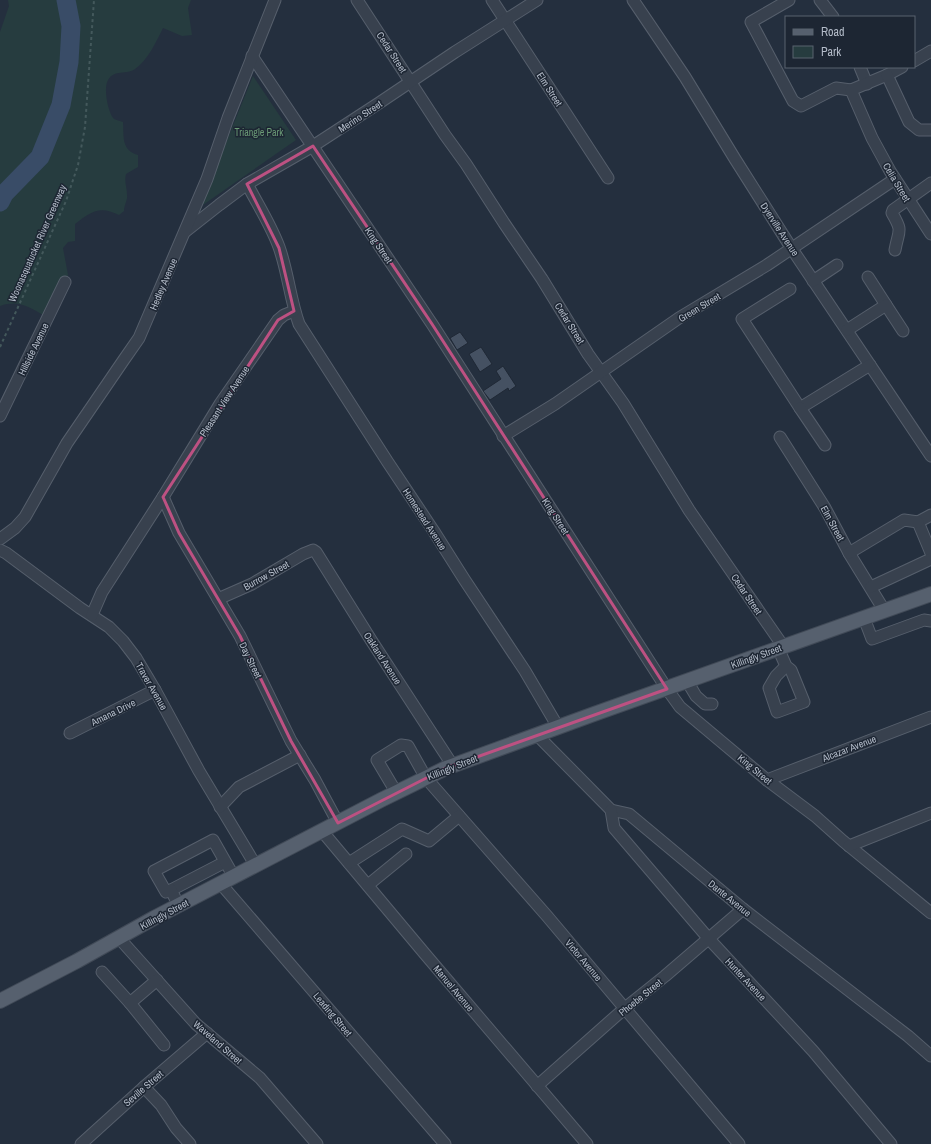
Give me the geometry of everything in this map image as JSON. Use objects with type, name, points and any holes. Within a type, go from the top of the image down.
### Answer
[{"type":"main road","name":"Killingly Street","points":[[0,1001],[322,830],[396,792],[453,766],[884,610],[931,595]]},
{"type":"street","name":"Hedley Avenue","points":[[0,539],[15,528],[25,517],[67,443],[139,338],[207,179],[228,118],[275,0]]},
{"type":"street","name":"Cedar Street","points":[[357,0],[445,135],[466,164],[542,279],[600,372],[623,403],[689,510],[781,647],[786,666]]},
{"type":"street","name":"Elm Street","points":[[492,0],[608,178]]},
{"type":"street","name":"Merino Street","points":[[184,233],[218,205],[247,184],[313,146],[455,52],[537,0]]},
{"type":"street","name":"Dyerville Avenue","points":[[633,0],[685,77],[792,249],[931,456]]},
{"type":"street","points":[[789,0],[751,22],[793,101],[801,106],[836,88],[851,90],[900,68]]},
{"type":"street","points":[[820,0],[832,16]]},
{"type":"street","points":[[915,60],[931,51]]},
{"type":"street","name":"King Street","points":[[252,56],[432,324],[667,689],[680,706],[767,780],[815,816],[849,846],[929,908]]},
{"type":"street","points":[[860,68],[867,84]]},
{"type":"street","points":[[887,75],[909,122],[919,130],[931,130]]},
{"type":"street","name":"Celia Street","points":[[851,90],[872,138],[908,199],[931,234]]},
{"type":"street","name":"Green Street","points":[[503,436],[555,404],[679,318],[792,249],[846,211],[896,179]]},
{"type":"street","points":[[247,184],[270,226],[279,248],[286,271],[294,311]]},
{"type":"street","points":[[895,250],[900,226],[892,213],[893,210],[927,186]]},
{"type":"street","points":[[813,281],[837,265]]},
{"type":"street","points":[[868,277],[903,331]]},
{"type":"street","name":"Hillside Avenue","points":[[0,416],[65,282]]},
{"type":"street","points":[[790,289],[742,319],[825,445]]},
{"type":"street","points":[[847,330],[886,305]]},
{"type":"street","name":"Pleasant View Avenue","points":[[92,616],[102,592],[163,498],[220,404],[278,320],[284,315],[294,311]]},
{"type":"street","name":"Homestead Avenue","points":[[294,311],[299,324],[525,671],[558,727]]},
{"type":"street","points":[[800,408],[870,365]]},
{"type":"street","name":"Elm Street","points":[[780,437],[825,508],[849,553],[884,610]]},
{"type":"street","name":"Day Street","points":[[163,498],[179,533],[240,636],[291,741],[315,780],[338,823]]},
{"type":"street","points":[[849,553],[904,520],[918,522],[931,514]]},
{"type":"street","points":[[918,522],[931,553]]},
{"type":"street","name":"Traver Avenue","points":[[0,550],[80,608],[109,627],[123,641],[136,658],[155,690],[199,771],[256,866]]},
{"type":"street","name":"Burrow Street","points":[[218,599],[252,584],[303,554],[313,550]]},
{"type":"street","name":"Oakland Avenue","points":[[313,550],[316,552],[453,766]]},
{"type":"street","points":[[871,587],[931,559]]},
{"type":"street","points":[[864,618],[872,639],[924,620],[931,621]]},
{"type":"street","points":[[687,681],[696,696],[705,704],[712,704]]},
{"type":"street","name":"Amana Drive","points":[[70,733],[155,690]]},
{"type":"street","name":"Alcazar Avenue","points":[[767,780],[931,717]]},
{"type":"street","points":[[537,735],[611,810]]},
{"type":"street","name":"Victor Avenue","points":[[396,792],[377,760],[402,745],[408,746],[426,778],[547,916],[739,1144]]},
{"type":"street","points":[[220,807],[239,787],[300,755]]},
{"type":"street","name":"Dante Avenue","points":[[611,810],[630,814],[743,910],[908,1036],[931,1056]]},
{"type":"street","name":"Hunter Avenue","points":[[611,810],[614,828],[709,939],[813,1051],[891,1144]]},
{"type":"street","points":[[849,846],[931,813]]},
{"type":"street","points":[[349,863],[402,829],[429,841],[460,816]]},
{"type":"street","name":"Manuel Avenue","points":[[322,830],[587,1144]]},
{"type":"street","points":[[225,862],[166,892],[154,871],[213,840],[234,877]]},
{"type":"street","points":[[368,885],[406,854]]},
{"type":"street","name":"Leading Street","points":[[221,884],[441,1142]]},
{"type":"street","points":[[171,890],[179,906]]},
{"type":"street","name":"Phoebe Street","points":[[537,1086],[625,1008],[743,910]]},
{"type":"street","name":"Waveland Street","points":[[119,938],[196,1024],[260,1078],[317,1144]]},
{"type":"street","points":[[102,972],[130,1003],[164,1045]]},
{"type":"street","points":[[130,1003],[157,980]]},
{"type":"street","name":"Seville Street","points":[[81,1144],[207,1033]]},
{"type":"street","points":[[144,1087],[190,1144]]},
{"type":"path","name":"Woonasquatucket River Greenway","points":[[0,347],[66,201],[78,165],[85,128],[94,0]]},
{"type":"highlighted area","points":[[313,146],[432,324],[667,689],[446,768],[338,823],[291,741],[240,636],[179,533],[163,497],[278,320],[294,311],[279,248],[247,184]]},
{"type":"green space","points":[[8,0],[191,0],[188,8],[192,35],[182,36],[163,28],[151,50],[140,65],[132,71],[114,74],[108,80],[106,94],[110,112],[114,119],[123,122],[124,142],[129,150],[138,155],[138,167],[126,174],[125,177],[127,197],[124,211],[119,215],[106,210],[96,211],[75,224],[75,241],[68,242],[63,248],[68,275],[47,317],[19,304],[7,304],[0,306],[0,32],[9,6]]},
{"type":"green space","name":"Triangle Park","points":[[253,76],[296,140],[200,207]]},
{"type":"building","points":[[460,332],[468,343],[457,350],[450,338]]},
{"type":"building","points":[[481,347],[492,364],[480,372],[469,354]]},
{"type":"building","points":[[503,366],[516,386],[509,391],[508,388],[490,400],[483,391],[501,379],[496,371]]},
{"type":"waterway","points":[[0,202],[4,194],[40,157],[61,105],[69,62],[71,26],[66,0]]}]
